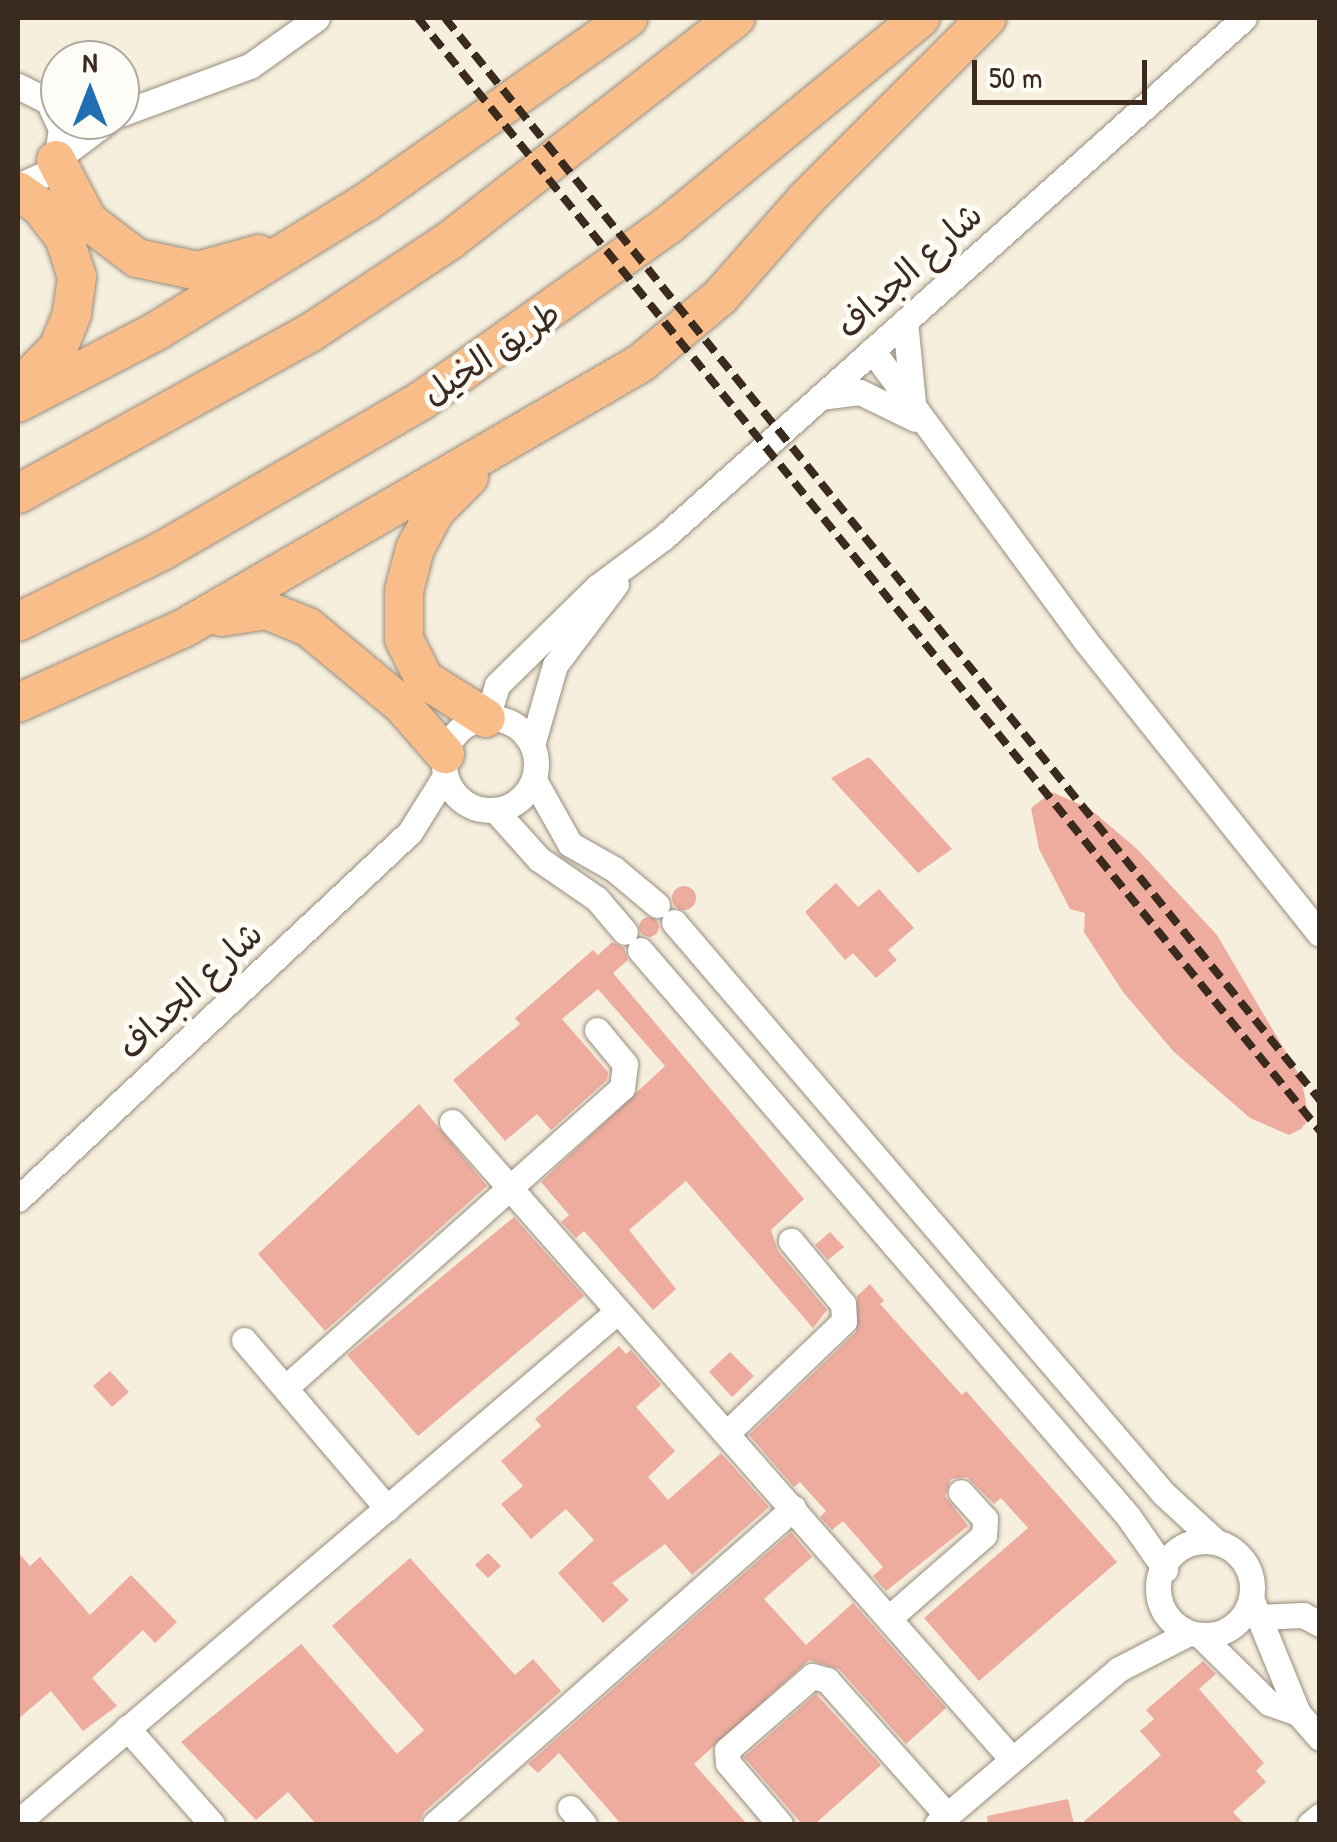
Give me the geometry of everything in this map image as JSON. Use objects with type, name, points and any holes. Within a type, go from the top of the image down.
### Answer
[{"type":"highway","points":[[18,403],[155,332],[365,203],[628,18]]},
{"type":"highway","points":[[18,494],[182,408],[450,241],[736,18]]},
{"type":"highway","name":"طريق الخيل","points":[[18,622],[195,533],[422,400],[667,226],[920,18]]},
{"type":"highway","points":[[18,703],[186,628],[641,364],[695,320],[986,18]]},
{"type":"highway","points":[[56,159],[88,221],[111,242],[167,268],[228,266],[365,203]]},
{"type":"highway","points":[[18,188],[41,207],[64,238],[77,277],[72,314],[58,348],[18,389]]},
{"type":"highway","points":[[486,718],[433,687],[410,661],[403,614],[408,570],[424,530],[449,494],[578,400]]},
{"type":"highway","points":[[186,628],[251,610],[295,619],[403,706],[445,765]]},
{"type":"street","points":[[140,105],[250,66],[317,18]]},
{"type":"street","name":"شارع الجداف","points":[[18,1199],[410,832],[445,765],[456,733],[486,718],[503,678],[597,587],[620,574],[1244,18]]},
{"type":"street","points":[[32,87],[57,114],[56,159]]},
{"type":"street","points":[[140,93],[161,95]]},
{"type":"street","points":[[18,188],[45,174],[56,159],[82,140]]},
{"type":"street","points":[[906,320],[907,375],[919,422]]},
{"type":"street","points":[[864,357],[1320,934]]},
{"type":"street","points":[[820,396],[860,392],[919,422]]},
{"type":"street","name":"شارع الجداف","points":[[410,832],[519,801],[534,780],[532,744],[554,665],[620,574]]},
{"type":"street","points":[[486,718],[508,722],[532,744]]},
{"type":"street","points":[[445,765],[483,809],[539,859],[597,900],[1128,1516],[1164,1569]]},
{"type":"street","points":[[534,780],[565,838],[665,914],[1164,1494],[1214,1540],[1248,1560],[1254,1608],[1298,1713],[1320,1738]]},
{"type":"street","points":[[285,1388],[511,1189],[626,1080],[625,1064],[597,1030]]},
{"type":"street","points":[[452,1122],[1011,1758]]},
{"type":"street","points":[[727,1433],[844,1322],[843,1304],[790,1240]]},
{"type":"street","points":[[18,1822],[618,1311]]},
{"type":"street","points":[[244,1340],[387,1508]]},
{"type":"street","points":[[889,1618],[986,1532],[985,1519],[960,1492]]},
{"type":"street","points":[[435,1824],[793,1508]]},
{"type":"street","points":[[1119,1670],[1156,1601],[1164,1569],[1189,1548],[1214,1540]]},
{"type":"street","points":[[1156,1601],[1165,1622],[1193,1636],[1269,1702],[1298,1713]]},
{"type":"street","points":[[780,1824],[728,1764],[727,1750],[812,1676],[827,1680],[942,1820],[1119,1670],[1193,1636],[1218,1630],[1254,1608],[1303,1616],[1320,1624]]},
{"type":"street","points":[[127,1728],[212,1824]]},
{"type":"street","points":[[1310,1824],[1320,1816]]},
{"type":"building","points":[[869,757],[952,849],[918,873],[831,778]]},
{"type":"building","points":[[1052,792],[1090,809],[1137,849],[1217,935],[1301,1078],[1309,1119],[1301,1129],[1289,1135],[1250,1118],[1174,1052],[1123,992],[1084,932],[1085,913],[1070,909],[1039,849],[1031,808]]},
{"type":"building","points":[[836,883],[858,907],[879,889],[914,928],[888,950],[897,960],[876,978],[853,953],[845,960],[805,912]]},
{"type":"building","points":[[684,886],[693,889],[693,907],[684,910],[675,907],[672,898],[675,889]]},
{"type":"building","points":[[645,917],[653,917],[659,927],[653,937],[645,937],[639,931],[639,923]]},
{"type":"building","points":[[612,942],[624,948],[628,960],[613,973],[804,1199],[771,1230],[778,1251],[827,1310],[813,1328],[686,1181],[629,1230],[676,1289],[653,1310],[584,1231],[576,1238],[561,1222],[569,1215],[541,1182],[665,1066],[598,989],[562,1019],[608,1072],[607,1080],[551,1130],[537,1114],[505,1141],[453,1080],[520,1024],[515,1018],[593,950],[598,955]]},
{"type":"building","points":[[419,1104],[487,1186],[325,1331],[258,1254]]},
{"type":"building","points":[[514,1217],[584,1296],[418,1436],[347,1355]]},
{"type":"building","points":[[830,1232],[844,1247],[828,1260],[815,1245]]},
{"type":"building","points":[[870,1284],[884,1301],[880,1304],[962,1395],[966,1391],[1117,1562],[979,1681],[924,1618],[1028,1528],[1001,1498],[994,1504],[967,1477],[951,1479],[945,1496],[968,1526],[886,1591],[873,1576],[883,1567],[843,1521],[832,1530],[820,1517],[826,1511],[800,1482],[794,1487],[749,1435],[856,1332],[857,1296]]},
{"type":"building","points":[[619,1346],[626,1354],[631,1350],[661,1385],[636,1407],[675,1451],[648,1477],[668,1500],[721,1453],[769,1507],[692,1575],[665,1544],[612,1583],[629,1600],[603,1623],[558,1573],[594,1540],[566,1509],[531,1539],[501,1504],[523,1486],[501,1461],[541,1426],[535,1419]]},
{"type":"building","points":[[730,1352],[754,1376],[732,1397],[709,1372]]},
{"type":"building","points":[[110,1371],[129,1392],[112,1407],[93,1386]]},
{"type":"building","points":[[791,1532],[812,1557],[764,1599],[806,1645],[853,1603],[946,1708],[906,1744],[839,1669],[809,1660],[694,1764],[747,1824],[621,1824],[559,1753],[538,1773],[528,1764]]},
{"type":"building","points":[[18,1552],[30,1566],[40,1557],[90,1615],[131,1575],[177,1622],[155,1643],[143,1630],[92,1678],[117,1706],[83,1731],[51,1691],[18,1719]]},
{"type":"building","points":[[488,1553],[501,1566],[488,1578],[475,1565]]},
{"type":"building","points":[[410,1558],[515,1675],[533,1659],[561,1691],[424,1812],[419,1824],[316,1824],[288,1792],[256,1820],[181,1742],[301,1644],[397,1754],[424,1730],[332,1626]]},
{"type":"building","points":[[1203,1661],[1216,1674],[1199,1689],[1264,1763],[1256,1771],[1266,1782],[1233,1812],[1244,1824],[1081,1824],[1161,1755],[1140,1731],[1154,1719],[1146,1710]]},
{"type":"building","points":[[816,1694],[881,1765],[815,1824],[802,1824],[744,1757]]},
{"type":"building","points":[[1068,1799],[1074,1824],[988,1824],[987,1816]]},
{"type":"railway","points":[[418,18],[1320,1131]]},
{"type":"railway","points":[[445,18],[1320,1100]]}]
